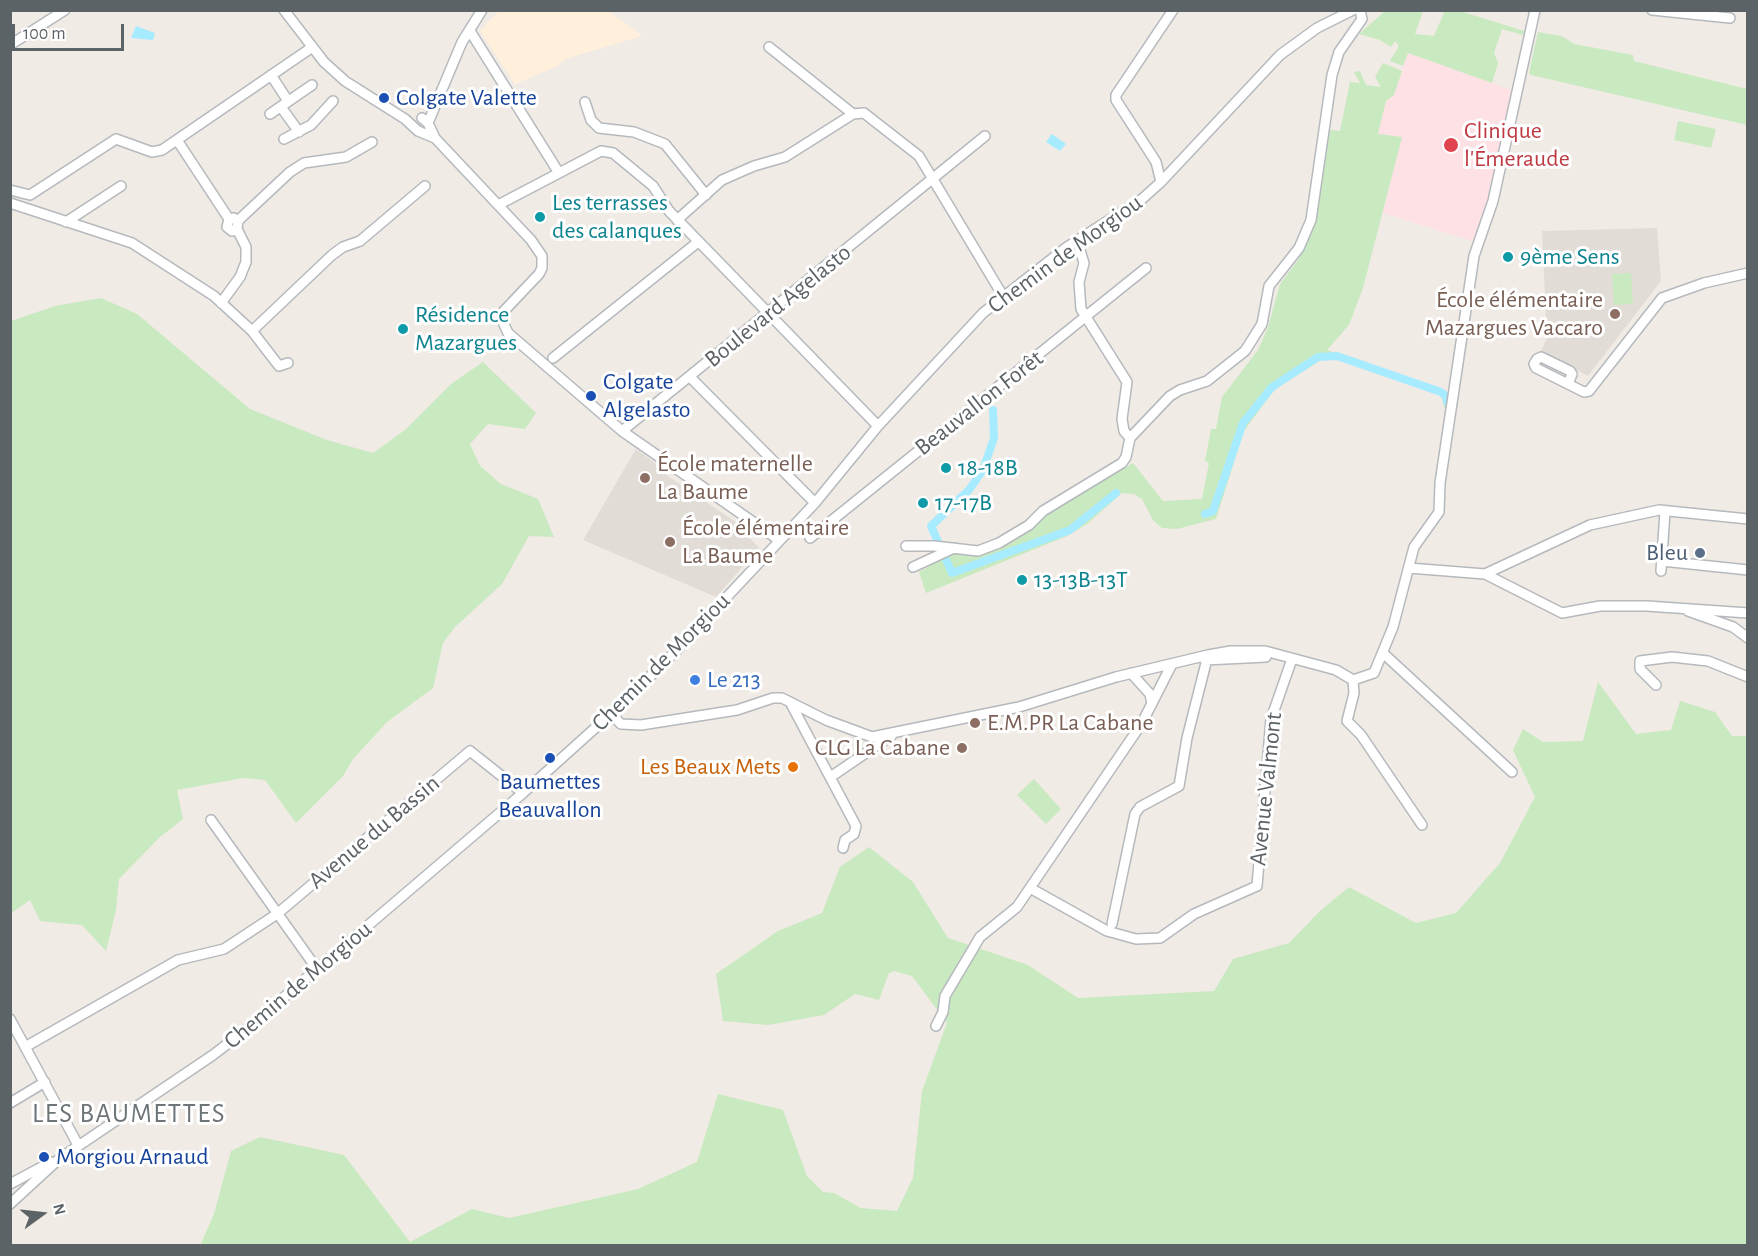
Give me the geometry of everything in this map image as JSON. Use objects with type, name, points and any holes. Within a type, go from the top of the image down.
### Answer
[{"type":"street","points":[[10,45],[65,10]]},
{"type":"street","points":[[284,10],[311,48],[345,81],[405,118],[422,124],[538,248],[542,260],[539,274],[503,312],[504,326],[513,338],[621,431],[779,540]]},
{"type":"street","points":[[422,124],[432,110],[462,42],[482,10]]},
{"type":"street","points":[[1161,182],[1156,162],[1116,100],[1116,95],[1173,10]]},
{"type":"street","name":"Chemin de Morgiou","points":[[10,1204],[17,1195],[78,1145],[213,1055],[524,793],[656,671],[815,503],[878,426],[939,358],[1002,296],[1077,241],[1123,214],[1161,182],[1280,55],[1317,28],[1353,10]]},
{"type":"street","points":[[906,546],[978,551],[999,543],[1029,525],[1043,511],[1122,463],[1126,457],[1130,438],[1175,392],[1207,381],[1245,351],[1262,324],[1269,286],[1299,248],[1311,220],[1332,75],[1340,52],[1362,19],[1360,10]]},
{"type":"street","points":[[611,714],[621,724],[641,725],[737,710],[773,698],[790,702],[862,735],[872,737],[1019,707],[1148,669],[1251,651],[1336,670],[1353,680],[1374,673],[1384,654],[1414,547],[1439,512],[1440,483],[1461,358],[1472,266],[1492,201],[1535,10]]},
{"type":"street","points":[[1652,10],[1730,18]]},
{"type":"street","points":[[470,31],[559,172]]},
{"type":"street","points":[[769,47],[854,114]]},
{"type":"street","points":[[10,190],[30,195],[116,139],[152,152],[162,150],[311,48]]},
{"type":"street","points":[[271,75],[299,132]]},
{"type":"street","points":[[270,114],[312,85]]},
{"type":"street","points":[[284,139],[311,125],[333,101]]},
{"type":"street","points":[[585,102],[591,120],[599,128],[634,132],[665,144],[706,195]]},
{"type":"street","points":[[677,220],[722,180],[785,157],[854,114],[867,114],[910,147],[933,179],[1002,296]]},
{"type":"street","name":"Boulevard Agelasto","points":[[621,431],[769,314],[985,136]]},
{"type":"street","points":[[177,140],[235,223],[246,247],[246,262],[240,277],[221,303]]},
{"type":"street","points":[[235,223],[290,172],[304,163],[346,157],[372,142]]},
{"type":"street","points":[[498,205],[559,172],[608,150],[653,186],[677,220],[878,426]]},
{"type":"street","points":[[66,222],[121,186]]},
{"type":"street","points":[[252,331],[332,255],[343,247],[360,241],[425,186]]},
{"type":"street","points":[[10,203],[132,243],[221,303],[252,331],[279,366],[288,363]]},
{"type":"street","points":[[1077,241],[1084,263],[1079,298],[1085,319],[1127,382],[1122,419],[1124,431],[1130,438]]},
{"type":"street","points":[[553,358],[698,242]]},
{"type":"street","name":"Beauvallon Forêt","points":[[810,538],[1146,268]]},
{"type":"street","points":[[1568,384],[1584,392],[1591,390],[1662,298],[1704,283],[1748,273]]},
{"type":"street","points":[[690,378],[815,503]]},
{"type":"street","points":[[1485,574],[1590,525],[1665,511],[1748,519]]},
{"type":"street","points":[[1661,572],[1665,511]]},
{"type":"street","points":[[913,567],[954,548]]},
{"type":"street","points":[[1662,561],[1748,570]]},
{"type":"street","points":[[1409,568],[1485,574],[1562,614],[1600,606],[1680,607],[1748,613]]},
{"type":"street","points":[[1680,607],[1733,627],[1748,638]]},
{"type":"street","points":[[1384,654],[1512,772]]},
{"type":"street","points":[[1656,685],[1640,669],[1640,661],[1672,657],[1708,661],[1748,677]]},
{"type":"street","points":[[1109,928],[1135,814],[1140,807],[1179,786],[1187,738],[1208,658]]},
{"type":"street","name":"Avenue Valmont","points":[[1030,888],[1121,936],[1136,939],[1160,938],[1194,914],[1222,904],[1257,886],[1271,719],[1288,658]]},
{"type":"street","points":[[936,1026],[945,996],[980,937],[1017,907],[1152,704],[1172,664]]},
{"type":"street","points":[[1148,669],[1152,704]]},
{"type":"street","points":[[1131,673],[1150,694]]},
{"type":"street","points":[[1353,680],[1354,693],[1347,721],[1360,735],[1422,825]]},
{"type":"street","points":[[790,702],[832,776],[856,826],[854,834],[845,840],[843,848]]},
{"type":"street","points":[[832,776],[894,734]]},
{"type":"street","name":"Avenue du Bassin","points":[[25,1047],[178,960],[224,949],[278,914],[470,751],[524,793]]},
{"type":"street","points":[[211,820],[317,969]]},
{"type":"street","points":[[10,1019],[14,1035],[25,1047],[78,1145]]},
{"type":"street","points":[[10,1103],[45,1082]]},
{"type":"street","points":[[13,1183],[59,1159]]},
{"type":"street","points":[[13,1183],[22,1185],[17,1195]]},
{"type":"shaded area","points":[[608,10],[642,36],[565,59],[558,66],[515,84],[480,31],[499,11]]},
{"type":"shaded area","name":"Clinique l'Émeraude","points":[[1408,53],[1512,90],[1491,194],[1475,242],[1383,213],[1402,137],[1378,134],[1386,101],[1394,95]]},
{"type":"shaded area","name":"École élémentaire Mazargues Vaccaro","points":[[1657,228],[1661,281],[1588,376],[1541,351],[1547,338],[1542,231]]},
{"type":"shaded area","name":"École élémentaire La Baume","points":[[636,449],[662,468],[662,472],[752,533],[750,538],[759,548],[716,597],[583,540]]},
{"type":"green space","points":[[1445,10],[1460,11],[1524,31],[1523,35],[1502,29],[1494,53],[1498,63],[1492,83],[1408,53],[1403,66],[1390,61],[1399,46],[1395,41],[1391,47],[1380,40],[1359,34],[1385,11],[1423,11],[1415,34],[1434,36]]},
{"type":"green space","points":[[1538,32],[1562,36],[1574,44],[1633,55],[1634,61],[1747,89],[1747,125],[1531,75],[1529,73]]},
{"type":"green space","points":[[1383,63],[1402,71],[1394,95],[1386,101],[1378,134],[1402,137],[1363,288],[1349,325],[1327,350],[1452,394],[1449,411],[1444,408],[1442,395],[1333,358],[1323,359],[1275,389],[1244,431],[1216,519],[1177,529],[1162,528],[1153,520],[1142,499],[1134,494],[1122,493],[1087,524],[1067,536],[926,593],[919,572],[954,552],[977,557],[1028,531],[1046,515],[1133,463],[1163,501],[1202,499],[1209,463],[1205,461],[1211,429],[1216,429],[1222,397],[1258,350],[1268,327],[1280,284],[1298,260],[1310,236],[1318,205],[1330,130],[1340,131],[1350,82],[1360,83],[1354,72],[1360,71],[1366,85],[1381,87],[1375,77]]},
{"type":"green space","points":[[1678,121],[1716,129],[1711,148],[1674,140]]},
{"type":"green space","points":[[1631,273],[1633,304],[1614,305],[1612,274]]},
{"type":"green space","points":[[101,298],[137,314],[250,409],[327,440],[373,453],[405,430],[451,384],[483,362],[536,413],[525,429],[488,424],[470,444],[480,466],[501,484],[538,499],[554,537],[529,536],[502,584],[455,627],[443,643],[433,688],[387,722],[353,759],[343,776],[296,823],[265,780],[243,778],[177,790],[183,819],[160,837],[119,879],[116,910],[106,951],[82,925],[40,921],[30,900],[10,914],[11,321],[55,306]]},
{"type":"green space","points":[[1598,682],[1636,734],[1671,730],[1680,701],[1715,712],[1732,736],[1747,736],[1747,1245],[200,1246],[214,1214],[231,1151],[260,1137],[344,1155],[410,1242],[472,1209],[509,1218],[638,1189],[697,1162],[718,1094],[783,1110],[807,1176],[823,1192],[834,1193],[861,1208],[897,1211],[913,1178],[922,1091],[947,1023],[912,976],[894,971],[889,973],[879,1000],[855,994],[824,1015],[768,1025],[723,1021],[716,974],[778,931],[822,913],[840,867],[869,847],[913,882],[948,938],[1028,965],[1078,998],[1214,991],[1233,959],[1289,943],[1321,910],[1349,887],[1416,923],[1456,913],[1500,863],[1535,797],[1513,750],[1523,729],[1543,742],[1583,741]]},
{"type":"green space","points":[[1034,779],[1061,809],[1046,824],[1017,795]]},
{"type":"water","points":[[136,26],[155,33],[153,40],[131,38]]},
{"type":"water","points":[[1052,134],[1066,144],[1060,151],[1046,142]]},
{"type":"waterway","points":[[1205,514],[1213,511],[1243,423],[1272,387],[1318,357],[1337,356],[1441,392],[1446,396],[1447,402]]},
{"type":"waterway","points":[[993,410],[994,438],[983,470],[969,490],[931,526],[952,573],[1070,530],[1116,493]]},
{"type":"place","name":"Colgate Valette","points":[[384,98]]},
{"type":"place","name":"Clinique l'Émeraude","points":[[1451,145]]},
{"type":"place","name":"Les terrasses des calanques","points":[[540,217]]},
{"type":"place","name":"9ème Sens","points":[[1508,257]]},
{"type":"place","name":"École élémentaire Mazargues Vaccaro","points":[[1615,314]]},
{"type":"place","name":"Résidence Mazargues","points":[[403,329]]},
{"type":"place","name":"Colgate Algelasto","points":[[591,396]]},
{"type":"place","name":"18-18B","points":[[946,468]]},
{"type":"place","name":"École maternelle La Baume","points":[[645,478]]},
{"type":"place","name":"17-17B","points":[[923,503]]},
{"type":"place","name":"École élémentaire La Baume","points":[[670,542]]},
{"type":"place","name":"Bleu","points":[[1700,553]]},
{"type":"place","name":"13-13B-13T","points":[[1022,580]]},
{"type":"place","name":"Le 213","points":[[695,680]]},
{"type":"place","name":"E.M.PR La Cabane","points":[[975,723]]},
{"type":"place","name":"CLG La Cabane","points":[[962,748]]},
{"type":"place","name":"Baumettes Beauvallon","points":[[550,758]]},
{"type":"place","name":"Les Beaux Mets","points":[[793,767]]},
{"type":"place","name":"Morgiou Arnaud","points":[[44,1157]]},
{"type":"district","name":"LES BAUMETTES","points":[[129,1114]]}]
